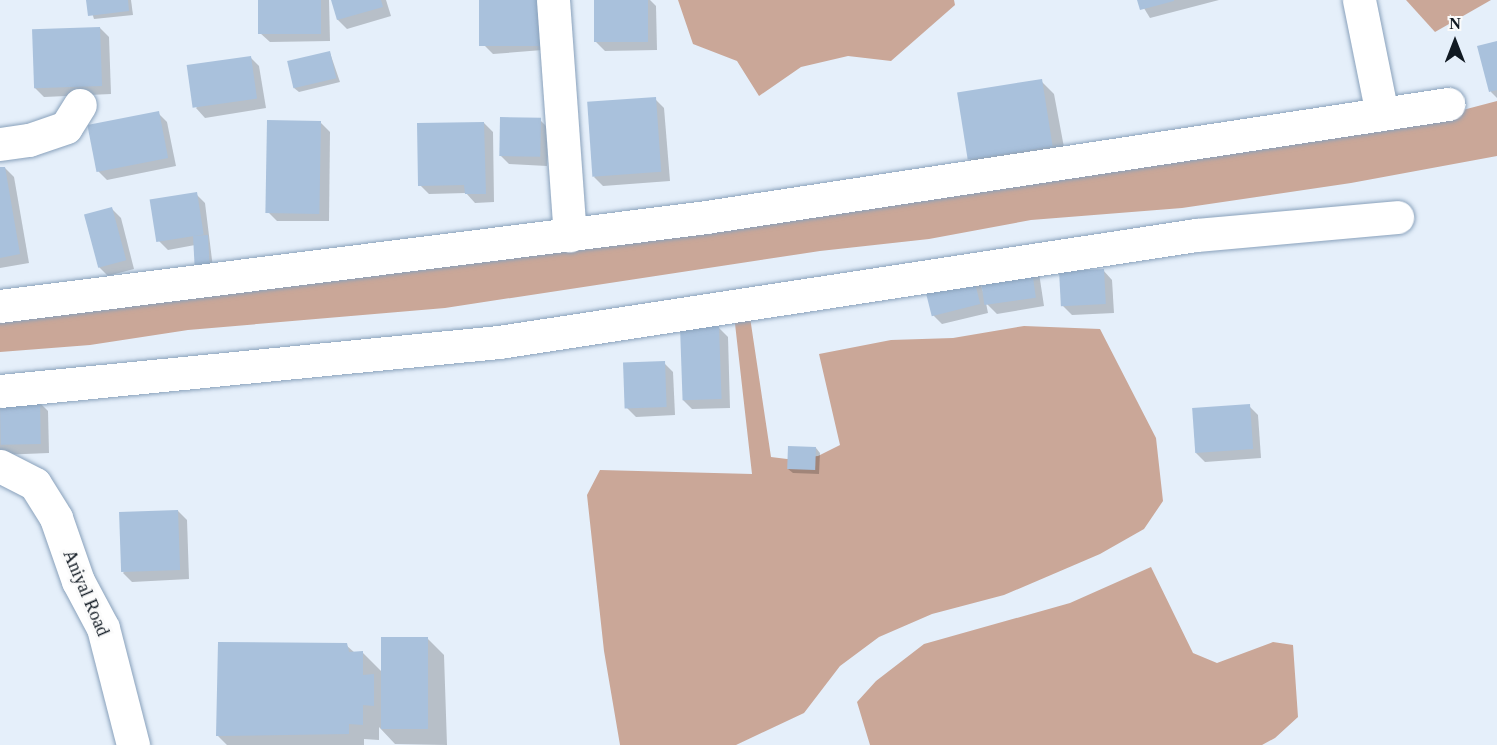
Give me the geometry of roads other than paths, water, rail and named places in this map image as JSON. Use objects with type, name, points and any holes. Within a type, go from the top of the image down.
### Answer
[{"type":"street","points":[[553,0],[570,235]]},
{"type":"street","points":[[1359,0],[1382,114]]},
{"type":"street","points":[[0,306],[570,235],[1448,104]]},
{"type":"street","points":[[0,144],[29,140],[66,127],[80,105]]},
{"type":"street","points":[[0,392],[499,342],[1196,235],[1397,217]]},
{"type":"street","name":"Aniyal Road","points":[[0,466],[35,484],[56,518],[78,581],[104,628],[133,745]]}]
